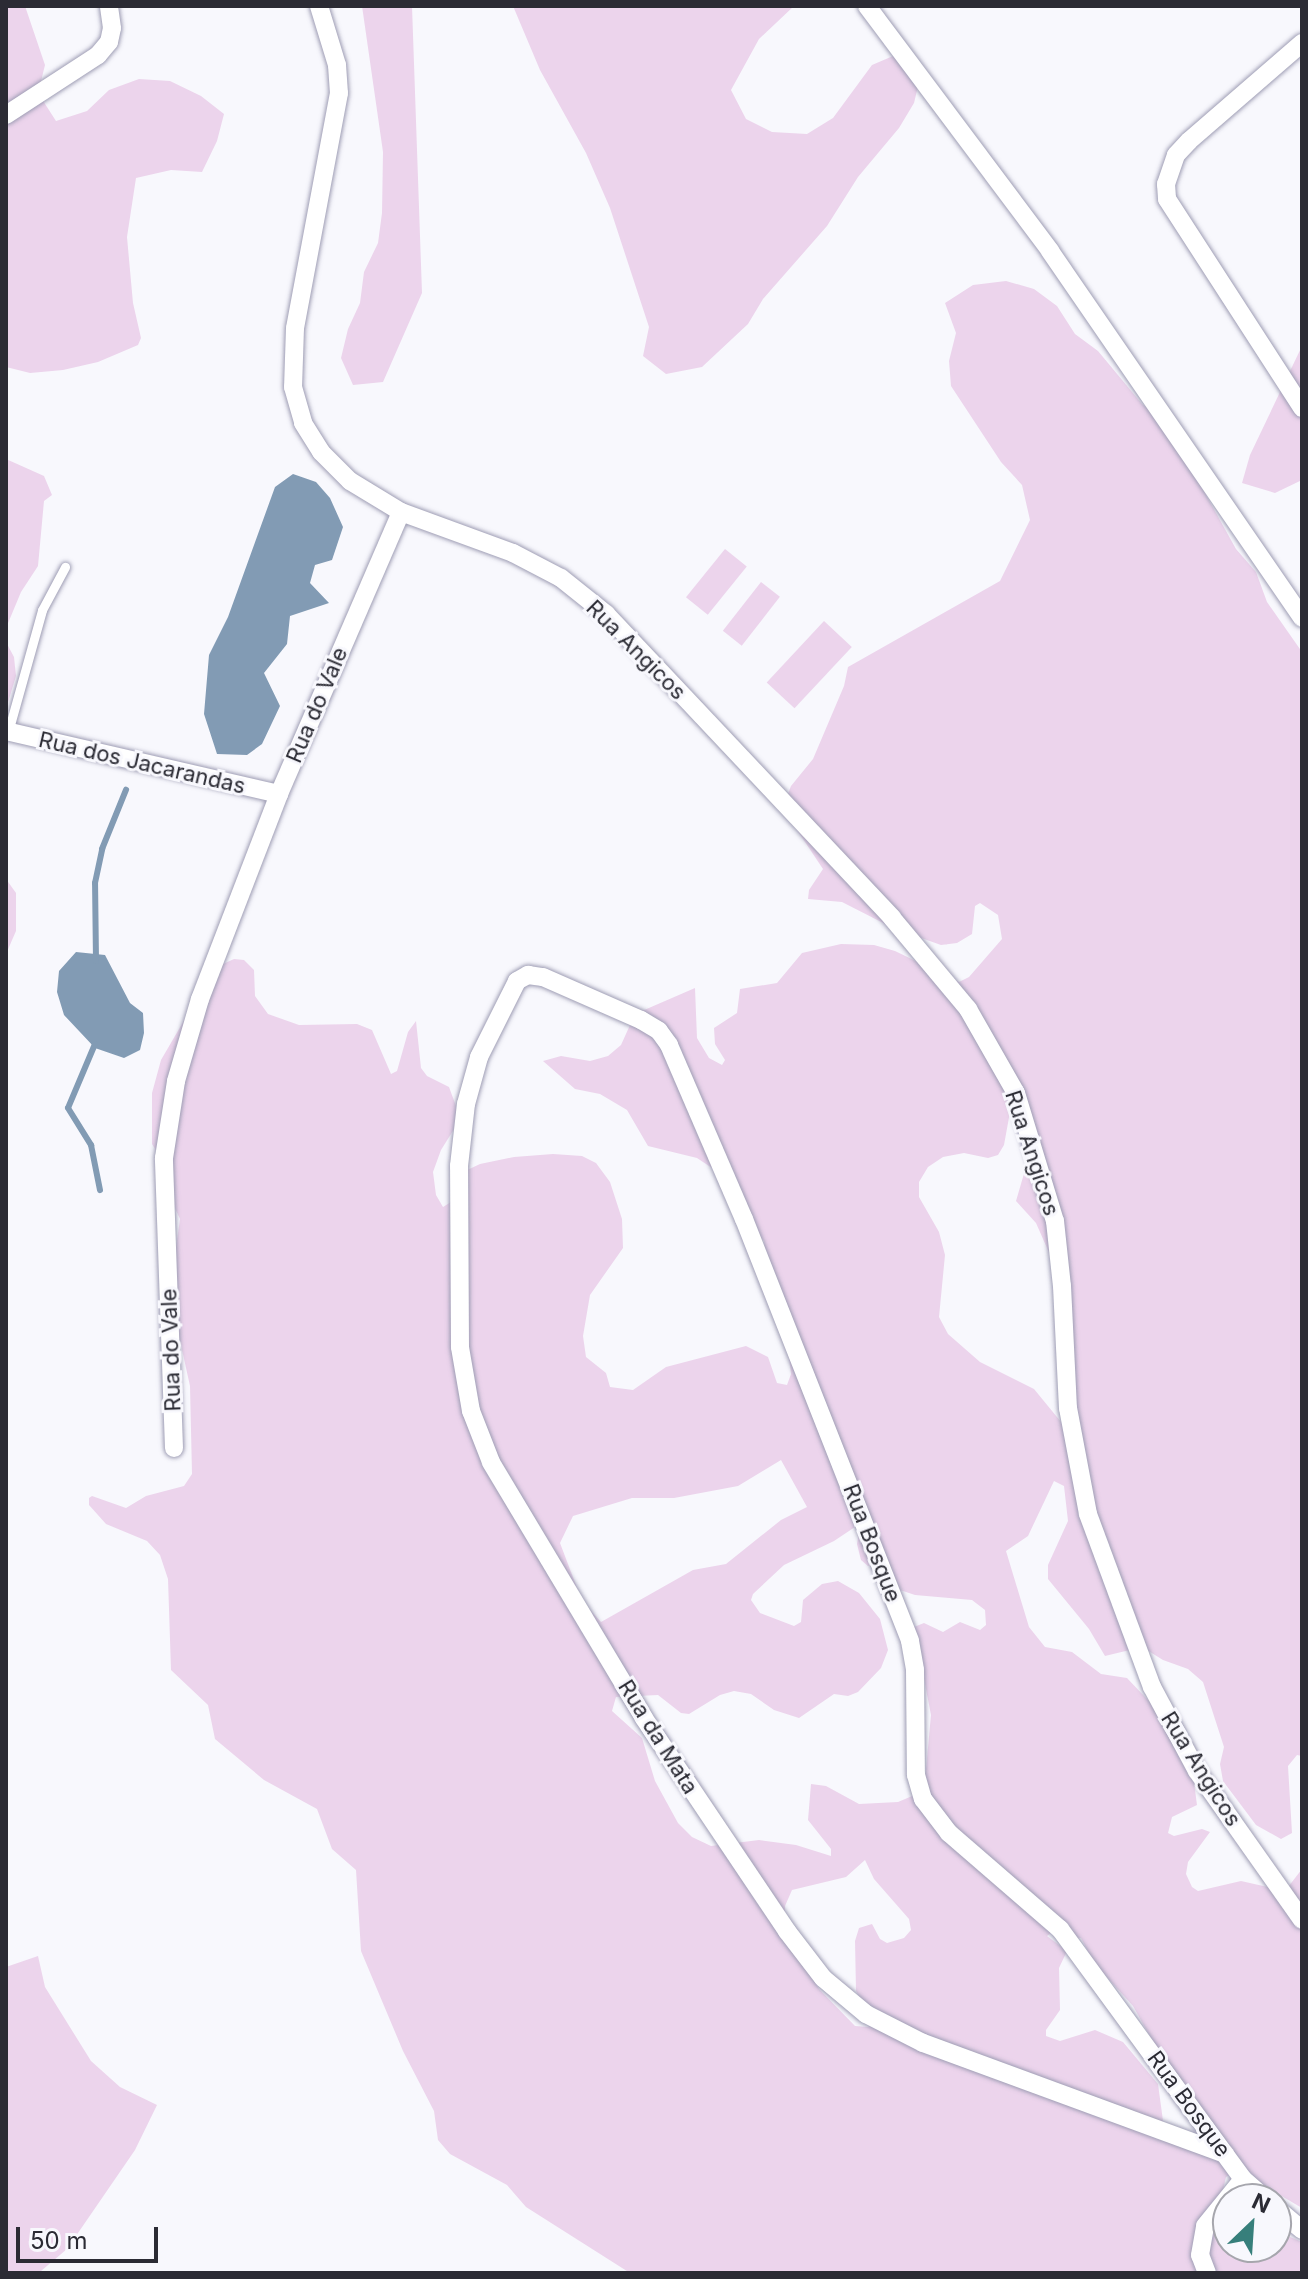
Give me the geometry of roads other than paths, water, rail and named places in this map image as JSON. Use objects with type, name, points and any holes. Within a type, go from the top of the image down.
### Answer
[{"type":"street","points":[[6,115],[98,55],[109,42],[112,28],[109,6]]},
{"type":"street","points":[[319,6],[337,65],[339,93],[295,328],[293,387],[303,423],[321,452],[350,481],[401,512]]},
{"type":"street","points":[[867,6],[1050,251],[1302,618]]},
{"type":"street","points":[[1302,43],[1189,141],[1176,155],[1166,184],[1167,199],[1302,408]]},
{"type":"street","name":"Rua do Vale","points":[[174,1448],[164,1158],[176,1081],[200,999],[279,794],[401,512]]},
{"type":"street","name":"Rua Angicos","points":[[401,512],[513,553],[561,578],[606,614],[892,918],[968,1009],[1016,1093],[1055,1221],[1062,1286],[1068,1408],[1088,1514],[1152,1687],[1197,1771],[1302,1920]]},
{"type":"street","name":"Rua dos Jacarandas","points":[[7,732],[279,794]]},
{"type":"street","name":"Rua Bosque","points":[[479,1057],[517,981],[528,975],[543,977],[641,1020],[659,1031],[669,1045],[744,1219],[910,1641],[915,1670],[916,1775],[923,1799],[949,1833],[1060,1929],[1248,2183]]},
{"type":"street","name":"Rua da Mata","points":[[479,1057],[466,1104],[459,1166],[460,1347],[471,1411],[491,1462],[644,1718],[723,1839],[823,1978],[866,2014],[923,2043],[1225,2154]]},
{"type":"street","points":[[1207,2273],[1200,2255],[1205,2226],[1243,2179]]},
{"type":"lane","points":[[7,732],[42,610],[65,567]]},
{"type":"water","points":[[293,474],[316,482],[330,498],[343,527],[332,560],[315,565],[310,583],[329,603],[290,616],[287,644],[264,673],[280,706],[262,744],[247,755],[217,754],[204,714],[209,655],[228,617],[275,487]]},
{"type":"water","points":[[76,952],[105,955],[130,1003],[143,1013],[144,1033],[140,1050],[124,1058],[95,1048],[64,1015],[57,992],[59,971]]},
{"type":"waterway","points":[[96,961],[95,883],[102,849],[126,790]]},
{"type":"waterway","points":[[95,1044],[68,1108],[91,1145],[100,1190]]}]
